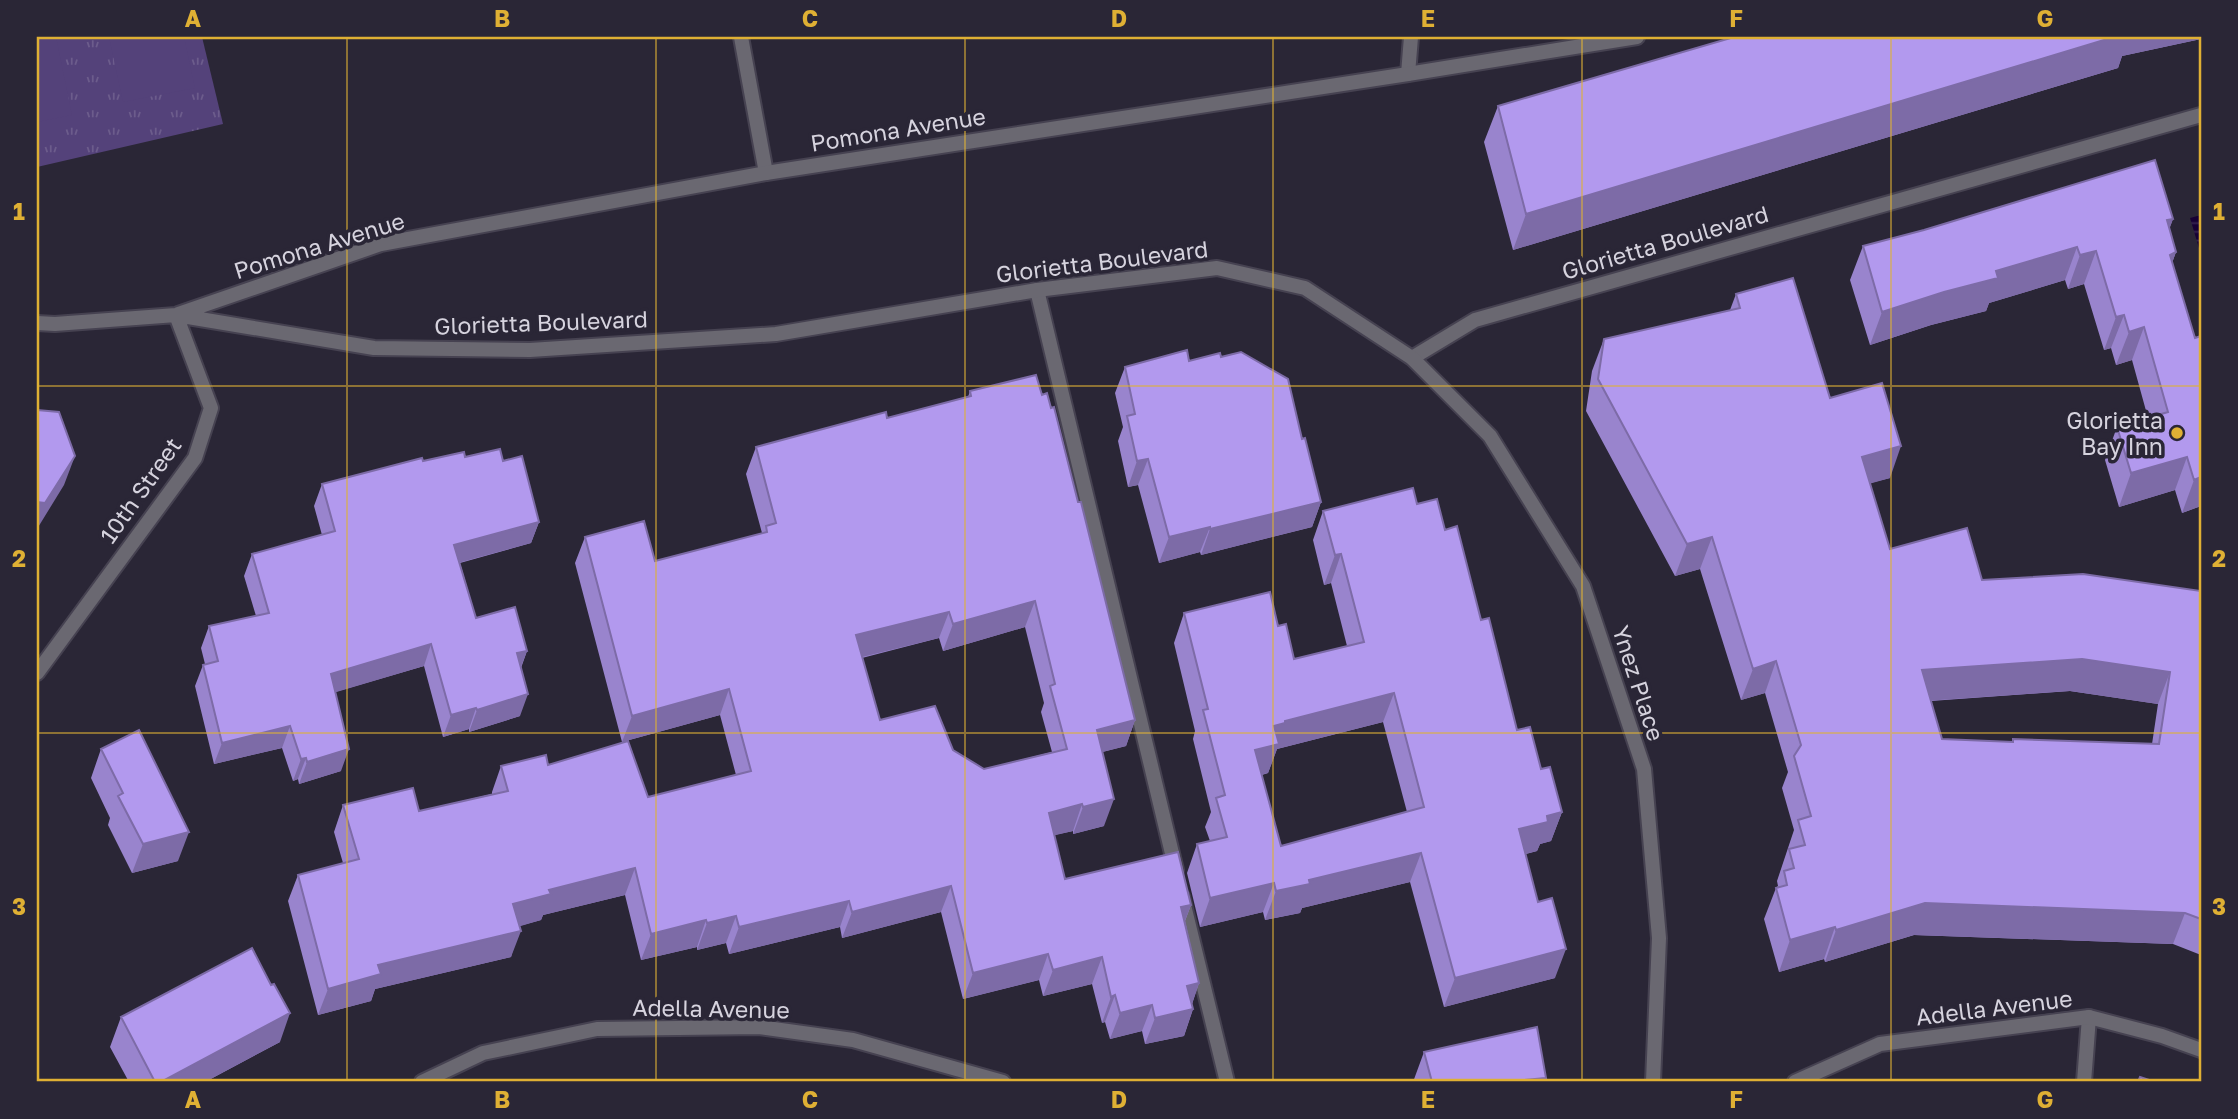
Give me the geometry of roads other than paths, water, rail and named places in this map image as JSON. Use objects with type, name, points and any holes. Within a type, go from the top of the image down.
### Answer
[{"type":"street","points":[[741,37],[766,173]]},
{"type":"street","points":[[1408,74],[1411,37]]},
{"type":"street","name":"Pomona Avenue","points":[[176,315],[381,244],[766,173],[1637,37]]},
{"type":"street","name":"Glorietta Boulevard","points":[[37,323],[176,315],[374,348],[530,350],[776,334],[1037,290],[1217,268],[1305,288],[1412,358],[1475,320],[2201,115]]},
{"type":"street","points":[[1037,290],[1227,1082]]},
{"type":"street","name":"10th Street","points":[[37,673],[195,458],[211,408],[176,315]]},
{"type":"street","name":"Ynez Place","points":[[1412,358],[1490,436],[1583,586],[1644,769],[1659,938],[1653,1082]]},
{"type":"street","points":[[2084,1082],[2089,1017]]},
{"type":"street","name":"Adella Avenue","points":[[1795,1082],[1880,1044],[2089,1017],[2162,1036],[2201,1050]]},
{"type":"street","name":"Adella Avenue","points":[[422,1082],[483,1053],[597,1029],[759,1027],[853,1040],[1003,1082]]},
{"type":"place","name":"Glorietta Bay Inn","points":[[2177,433]]}]
